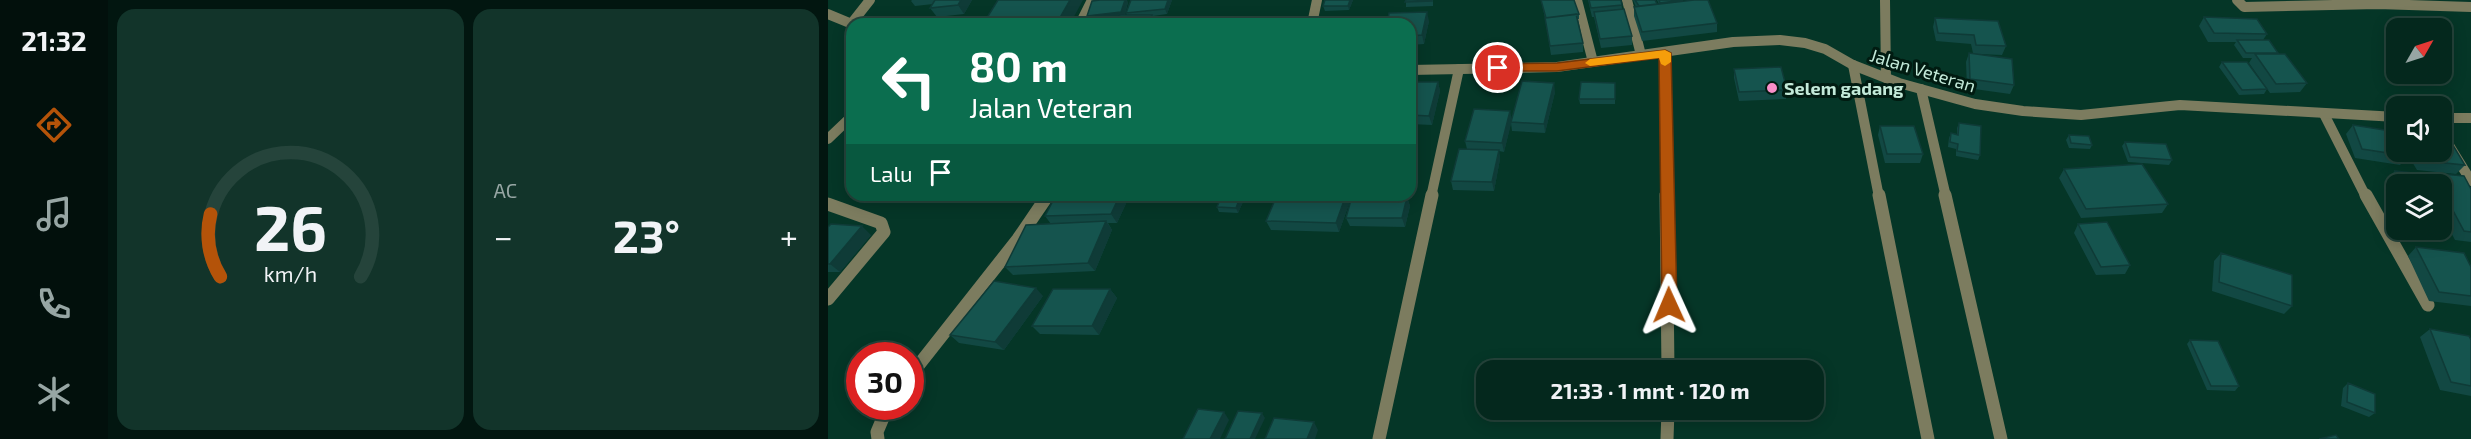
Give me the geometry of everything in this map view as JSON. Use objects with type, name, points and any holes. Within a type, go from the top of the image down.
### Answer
[{"type":"street","points":[[856,18],[870,0]]},
{"type":"street","points":[[1083,18],[1092,0]]},
{"type":"street","points":[[1313,18],[1317,0]]},
{"type":"street","points":[[1577,0],[1593,62]]},
{"type":"street","points":[[1627,0],[1641,55]]},
{"type":"street","points":[[1885,0],[1886,78]]},
{"type":"street","points":[[2237,0],[2244,7],[2378,4],[2471,7]]},
{"type":"street","points":[[828,14],[846,22]]},
{"type":"street","name":"Jalan Veteran","points":[[1416,70],[1557,67],[1733,42],[1780,40],[1825,49],[1853,65],[1921,89],[1975,104],[2022,111],[2081,115],[2180,105],[2386,117]]},
{"type":"street","points":[[1665,53],[1668,360]]},
{"type":"street","points":[[1853,65],[1928,439]]},
{"type":"street","points":[[1380,439],[1459,69]]},
{"type":"street","points":[[1921,89],[2001,439]]},
{"type":"street","points":[[2324,114],[2377,218],[2428,305]]},
{"type":"street","points":[[2452,118],[2471,118]]},
{"type":"street","points":[[828,139],[846,122]]},
{"type":"street","points":[[2452,150],[2471,181]]},
{"type":"street","points":[[924,358],[1018,239],[1044,201]]},
{"type":"street","points":[[828,204],[881,223],[884,228],[884,232],[828,299]]},
{"type":"street","points":[[878,439],[877,432],[882,420]]},
{"type":"street","points":[[1667,439],[1668,420]]},
{"type":"building","points":[[935,0],[961,0],[958,5],[930,8]]},
{"type":"building","points":[[998,0],[1070,0],[1060,18],[987,18]]},
{"type":"building","points":[[1125,0],[1121,12],[1087,16],[1092,1]]},
{"type":"building","points":[[1131,0],[1168,0],[1165,9],[1126,13]]},
{"type":"building","points":[[1325,0],[1350,0],[1348,6],[1323,6]]},
{"type":"building","points":[[1406,0],[1432,0],[1432,1],[1405,2]]},
{"type":"building","points":[[1541,0],[1574,0],[1579,14],[1546,18]]},
{"type":"building","points":[[1589,0],[1621,0],[1622,5],[1591,8]]},
{"type":"building","points":[[1635,0],[1655,0],[1657,4],[1639,6]]},
{"type":"building","points":[[1659,0],[1683,0],[1660,3]]},
{"type":"building","points":[[1708,0],[1717,23],[1642,32],[1634,7]]},
{"type":"building","points":[[1624,9],[1632,36],[1600,39],[1594,12]]},
{"type":"building","points":[[1427,12],[1422,35],[1416,36],[1416,18],[1388,18],[1389,13]]},
{"type":"building","points":[[1576,14],[1583,43],[1550,46],[1545,18]]},
{"type":"building","points":[[1120,15],[1152,15],[1150,18],[1118,18]]},
{"type":"building","points":[[2204,17],[2257,19],[2267,34],[2214,33]]},
{"type":"building","points":[[1935,18],[1998,21],[2006,46],[1976,45],[1974,35],[1938,33]]},
{"type":"building","points":[[2237,40],[2269,40],[2278,53],[2246,53]]},
{"type":"building","points":[[1969,53],[2012,59],[2014,85],[1970,79]]},
{"type":"building","points":[[2255,54],[2285,54],[2307,83],[2276,84]]},
{"type":"building","points":[[2222,62],[2247,62],[2267,89],[2242,90]]},
{"type":"building","points":[[1781,67],[1787,90],[1739,92],[1734,69]]},
{"type":"building","points":[[1522,81],[1554,83],[1544,124],[1511,122]]},
{"type":"building","points":[[1416,82],[1438,82],[1429,116],[1416,115]]},
{"type":"building","points":[[1581,82],[1615,83],[1615,99],[1579,99]]},
{"type":"building","points":[[1474,109],[1510,111],[1502,143],[1465,141]]},
{"type":"building","points":[[1959,123],[1981,126],[1980,155],[1957,151],[1958,144],[1950,142],[1951,133],[1958,135]]},
{"type":"building","points":[[2353,125],[2386,130],[2386,153],[2362,149]]},
{"type":"building","points":[[1880,126],[1914,126],[1923,154],[1887,154]]},
{"type":"building","points":[[2069,135],[2089,136],[2092,145],[2071,143]]},
{"type":"building","points":[[2125,142],[2166,144],[2172,160],[2130,157]]},
{"type":"building","points":[[2452,144],[2465,165],[2435,162],[2452,162]]},
{"type":"building","points":[[1459,149],[1499,150],[1492,182],[1451,181]]},
{"type":"building","points":[[2142,164],[2168,204],[2086,209],[2064,169]]},
{"type":"building","points":[[2395,171],[2413,174],[2396,174]]},
{"type":"building","points":[[2452,175],[2464,176],[2471,189],[2471,232],[2464,231],[2452,209]]},
{"type":"building","points":[[1053,201],[1117,201],[1111,214],[1045,216]]},
{"type":"building","points":[[1220,201],[1239,201],[1236,208],[1217,207]]},
{"type":"building","points":[[1274,201],[1344,201],[1336,223],[1266,221]]},
{"type":"building","points":[[1351,201],[1406,201],[1402,218],[1346,218]]},
{"type":"building","points":[[1106,221],[1088,263],[1005,267],[1026,225]]},
{"type":"building","points":[[2107,222],[2130,265],[2101,267],[2078,224]]},
{"type":"building","points":[[831,224],[862,226],[828,264],[828,227]]},
{"type":"building","points":[[2416,247],[2464,253],[2471,267],[2471,296],[2439,292]]},
{"type":"building","points":[[2221,253],[2292,275],[2292,306],[2219,282]]},
{"type":"building","points":[[994,281],[1036,288],[995,342],[950,335]]},
{"type":"building","points":[[1053,289],[1110,289],[1092,326],[1032,326]]},
{"type":"building","points":[[2430,329],[2469,336],[2471,340],[2471,386],[2451,382]]},
{"type":"building","points":[[2190,340],[2218,341],[2239,386],[2211,386]]},
{"type":"building","points":[[2348,383],[2375,394],[2375,413],[2347,402]]},
{"type":"building","points":[[1198,409],[1224,412],[1210,439],[1183,439]]},
{"type":"building","points":[[1238,411],[1262,413],[1250,439],[1225,439]]},
{"type":"building","points":[[1274,418],[1314,422],[1307,439],[1265,439]]},
{"type":"building","points":[[2336,435],[2339,439],[2319,439]]},
{"type":"slow traffic","points":[[1590,63],[1665,53],[1665,62]]},
{"type":"place","name":"Selem gadang","points":[[1772,88]]},
{"type":"route","points":[[1498,68],[1557,67],[1665,53],[1669,305]]}]
